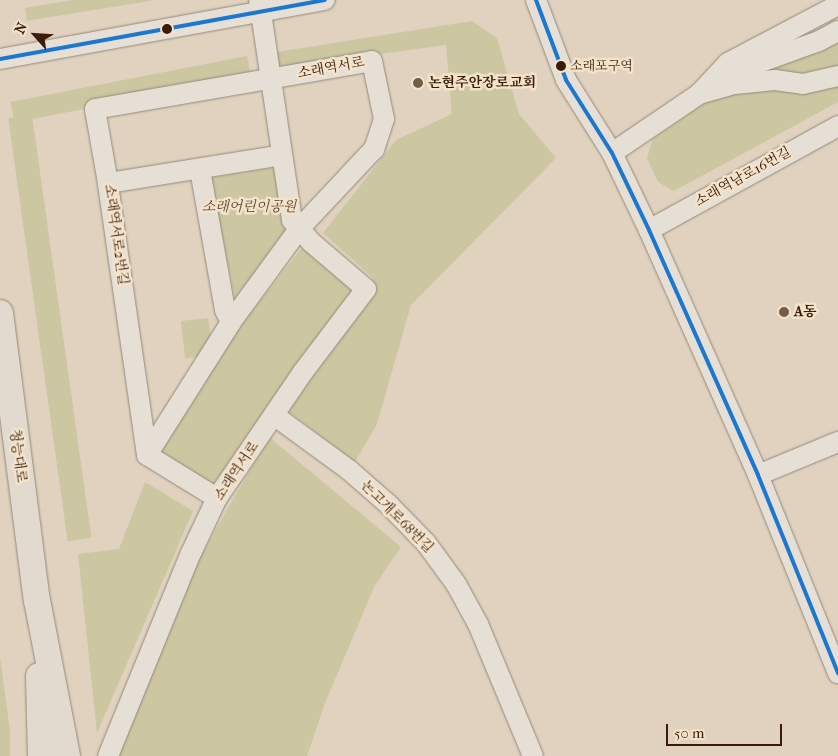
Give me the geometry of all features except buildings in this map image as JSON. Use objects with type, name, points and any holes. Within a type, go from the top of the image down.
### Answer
[{"type":"main road","name":"청능대로","points":[[0,313],[37,600],[67,756]]},
{"type":"main road","name":"청능대로","points":[[37,600],[41,756]]},
{"type":"street","points":[[0,59],[260,6],[325,0]]},
{"type":"street","points":[[536,0],[566,80],[612,154],[649,230],[758,475],[838,674]]},
{"type":"street","points":[[612,154],[704,87],[728,63],[838,5]]},
{"type":"street","name":"소래역서로","points":[[108,756],[191,553],[217,498],[275,416],[303,372],[366,289],[310,242],[292,220],[260,6]]},
{"type":"street","points":[[704,87],[819,41],[838,31]]},
{"type":"street","name":"소래역서로","points":[[147,455],[231,322],[299,229],[374,149],[384,119],[372,61],[270,79]]},
{"type":"street","points":[[704,87],[775,80],[803,84],[838,76]]},
{"type":"street","name":"소래역서로2번길","points":[[147,455],[108,183],[95,109],[270,79]]},
{"type":"street","name":"소래역남로16번길","points":[[649,230],[838,126]]},
{"type":"street","points":[[108,183],[282,155]]},
{"type":"street","points":[[200,169],[225,310],[231,322]]},
{"type":"street","name":"논고개로68번길","points":[[275,416],[349,470],[388,504],[426,543],[456,584],[478,624],[533,756]]},
{"type":"street","points":[[758,475],[838,442]]},
{"type":"street","points":[[147,455],[217,498]]},
{"type":"green space","points":[[73,0],[155,0],[27,21],[25,8]]},
{"type":"green space","points":[[472,21],[497,38],[519,114],[556,158],[411,305],[377,424],[355,462],[288,411],[373,278],[323,233],[396,140],[452,114],[446,45],[278,68],[277,52]]},
{"type":"green space","points":[[838,39],[838,68],[816,76],[774,73],[778,62]]},
{"type":"green space","points":[[247,56],[251,77],[14,123],[10,102]]},
{"type":"green space","points":[[838,86],[838,102],[674,191],[658,182],[647,158],[653,139],[713,97],[740,87],[806,92]]},
{"type":"green space","points":[[32,115],[91,538],[68,541],[8,118]]},
{"type":"green space","name":"소래어린이공원","points":[[276,167],[287,231],[235,298],[210,178]]},
{"type":"green space","points":[[302,248],[353,290],[211,488],[159,455],[237,330]]},
{"type":"green space","points":[[208,318],[211,339],[197,357],[185,358],[181,321]]},
{"type":"green space","points":[[269,437],[401,547],[375,585],[325,703],[307,756],[117,756],[193,569]]},
{"type":"green space","points":[[145,482],[193,511],[97,733],[78,554],[119,549]]},
{"type":"green space","points":[[0,657],[10,731],[10,756],[0,756]]},
{"type":"transit line","points":[[0,59],[325,0]]},
{"type":"transit line","points":[[536,0],[566,80],[612,153],[649,230],[758,475],[838,673]]},
{"type":"place","name":"소래포구역","points":[[561,66]]},
{"type":"place","name":"논현주안장로교회","points":[[418,83]]},
{"type":"place","name":"A동","points":[[784,312]]}]
